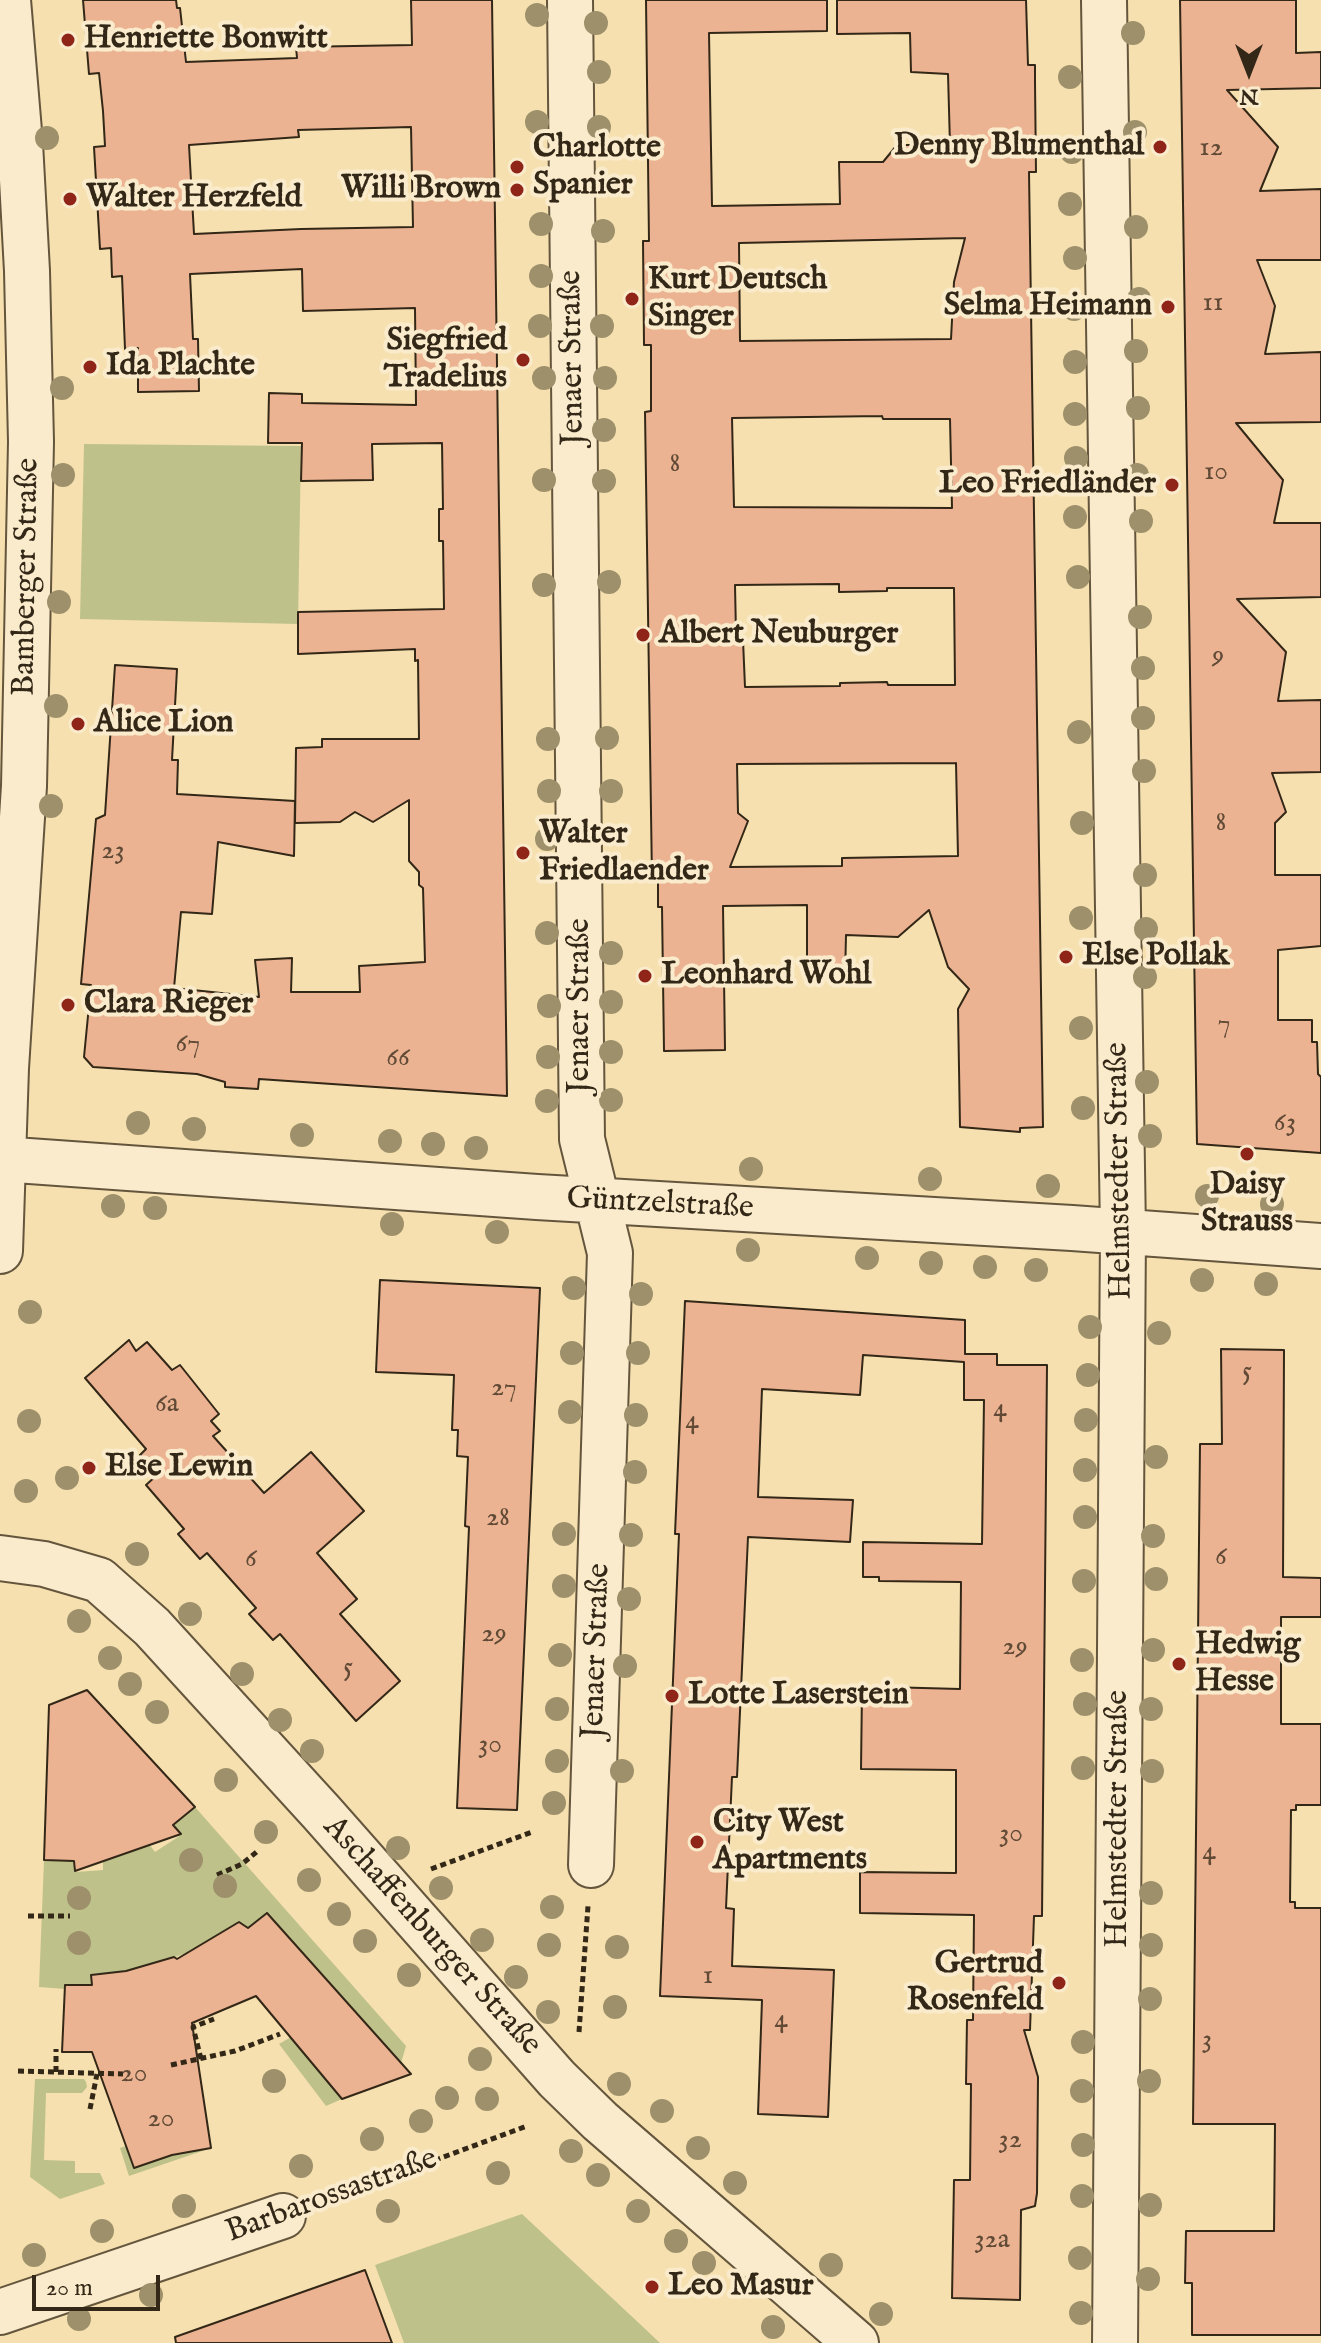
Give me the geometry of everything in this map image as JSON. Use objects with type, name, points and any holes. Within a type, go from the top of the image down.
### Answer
[{"type":"street","name":"Bamberger Straße","points":[[0,1251],[1,1159],[24,786],[15,442],[27,271],[8,0]]},
{"type":"street","name":"Jenaer Straße","points":[[570,0],[582,1139],[610,1253],[591,1865]]},
{"type":"street","name":"Helmstedter Straße","points":[[1104,0],[1123,1232],[1115,2343]]},
{"type":"street","name":"Güntzelstraße","points":[[1,1159],[598,1201],[1321,1246]]},
{"type":"street","name":"Aschaffenburger Straße","points":[[0,1558],[44,1564],[99,1580],[152,1627],[322,1813],[557,2079],[600,2121],[856,2343]]},
{"type":"street","name":"Barbarossastraße","points":[[0,2312],[283,2216]]},
{"type":"path","points":[[431,1869],[532,1832]]},
{"type":"path","points":[[217,1875],[242,1864],[259,1850]]},
{"type":"path","points":[[579,2032],[591,1865]]},
{"type":"path","points":[[28,1916],[70,1916]]},
{"type":"path","points":[[201,2059],[193,2027],[214,2019]]},
{"type":"path","points":[[171,2065],[235,2051],[280,2034]]},
{"type":"path","points":[[56,2049],[56,2072]]},
{"type":"path","points":[[18,2071],[123,2074]]},
{"type":"path","points":[[90,2109],[97,2074]]},
{"type":"path","name":"Barbarossastraße","points":[[283,2216],[527,2126]]},
{"type":"green space","points":[[84,444],[301,446],[298,624],[80,619]]},
{"type":"green space","points":[[195,1807],[406,2046],[401,2063],[267,1913],[248,1928],[239,1922],[198,1949],[128,1971],[92,1974],[92,1985],[66,1985],[65,1989],[39,1987],[44,1860],[74,1861],[76,1872],[103,1870],[103,1860],[149,1844],[155,1852],[181,1835],[173,1825]]},
{"type":"green space","points":[[291,2037],[342,2099],[326,2106],[279,2044]]},
{"type":"green space","points":[[35,2079],[84,2079],[86,2082],[87,2087],[82,2093],[46,2093],[44,2160],[75,2161],[75,2173],[100,2173],[105,2184],[60,2199],[30,2177]]},
{"type":"green space","points":[[126,2146],[135,2168],[172,2155],[211,2148],[129,2176],[120,2148]]},
{"type":"green space","points":[[522,2214],[660,2343],[404,2343],[375,2265]]},
{"type":"building","points":[[83,0],[176,0],[177,8],[180,8],[186,62],[297,58],[296,47],[412,45],[411,0],[492,0],[507,1096],[259,1079],[258,1089],[225,1087],[225,1082],[197,1074],[93,1067],[84,1057],[91,985],[81,984],[96,819],[105,815],[115,665],[177,669],[172,760],[178,760],[177,794],[295,801],[294,856],[218,842],[212,914],[181,912],[174,988],[259,997],[255,960],[292,958],[291,992],[360,992],[359,966],[425,962],[423,888],[419,885],[419,872],[409,861],[409,800],[373,822],[355,812],[340,822],[295,823],[296,748],[322,747],[322,739],[419,739],[418,660],[415,661],[415,649],[298,654],[298,612],[444,609],[443,541],[439,541],[439,509],[443,509],[442,443],[372,444],[373,480],[301,481],[302,443],[268,443],[269,393],[302,394],[302,403],[416,405],[415,308],[303,311],[302,269],[190,274],[193,339],[198,339],[199,391],[138,392],[138,348],[125,349],[122,276],[112,277],[111,248],[100,249],[94,147],[105,146],[103,111],[99,73],[89,74]],"holes":[[[411,127],[413,227],[194,234],[189,145],[299,137],[298,130]]]},
{"type":"building","points":[[646,0],[827,0],[827,31],[709,33],[712,206],[840,204],[839,162],[883,162],[897,145],[950,145],[948,74],[911,72],[910,33],[837,34],[837,0],[1026,0],[1028,65],[1035,65],[1036,172],[1029,172],[1043,1127],[1020,1128],[1020,1132],[960,1127],[958,1009],[969,989],[948,967],[929,910],[898,937],[846,935],[845,978],[807,976],[807,905],[723,906],[725,1050],[664,1051],[662,907],[658,907],[658,879],[652,879],[645,412],[651,411],[651,345],[644,345],[643,241],[649,241]],"holes":[[[965,238],[954,282],[951,339],[740,341],[739,243]],[[882,416],[883,419],[950,419],[952,508],[734,507],[732,418]],[[839,584],[839,592],[954,588],[955,685],[888,685],[887,682],[745,687],[743,640],[736,634],[735,585]],[[956,763],[958,856],[842,858],[842,866],[730,867],[748,821],[738,813],[737,764]]]},
{"type":"building","points":[[1180,0],[1296,0],[1296,53],[1321,52],[1321,88],[1227,90],[1278,147],[1260,191],[1321,189],[1321,260],[1257,260],[1275,306],[1265,354],[1321,352],[1321,422],[1236,423],[1283,480],[1274,523],[1321,523],[1321,597],[1237,599],[1286,652],[1278,701],[1321,700],[1321,772],[1272,773],[1286,812],[1275,823],[1275,875],[1321,875],[1321,946],[1278,950],[1278,1020],[1312,1020],[1312,1042],[1317,1042],[1318,1074],[1321,1077],[1321,1153],[1197,1144]]},
{"type":"building","points":[[380,1280],[540,1288],[517,1810],[457,1808],[469,1527],[465,1526],[468,1457],[457,1456],[458,1430],[452,1430],[454,1375],[376,1372]]},
{"type":"building","points":[[685,1301],[965,1320],[965,1354],[997,1354],[997,1365],[1047,1365],[1042,1916],[1034,1916],[1030,2030],[1024,2030],[1038,2077],[1037,2193],[1035,2206],[1021,2210],[1020,2300],[952,2298],[954,2180],[970,2180],[971,2084],[966,2084],[967,2020],[973,2020],[974,1915],[860,1913],[860,1872],[956,1873],[956,1770],[861,1769],[862,1690],[885,1691],[885,1687],[960,1689],[961,1582],[879,1581],[879,1577],[863,1577],[863,1542],[982,1544],[984,1400],[964,1400],[964,1362],[863,1355],[860,1395],[762,1389],[758,1497],[853,1500],[850,1542],[748,1537],[737,1777],[732,1777],[726,1908],[734,1909],[732,1966],[834,1970],[828,2117],[758,2114],[762,2000],[660,1996]]},
{"type":"building","points":[[129,1340],[136,1351],[147,1342],[172,1370],[180,1365],[219,1414],[211,1421],[220,1431],[213,1436],[264,1493],[311,1452],[364,1511],[317,1553],[357,1599],[340,1614],[400,1681],[356,1721],[280,1634],[273,1640],[249,1614],[256,1608],[207,1553],[200,1559],[178,1534],[184,1529],[146,1485],[157,1475],[140,1455],[146,1449],[85,1378]]},
{"type":"building","points":[[1221,1349],[1284,1350],[1283,1577],[1321,1578],[1321,1617],[1281,1617],[1281,1724],[1321,1724],[1321,1805],[1296,1805],[1296,1810],[1291,1810],[1290,1902],[1295,1902],[1295,1908],[1321,1908],[1321,2335],[1192,2335],[1192,2283],[1185,2283],[1186,2231],[1274,2231],[1275,2124],[1193,2124],[1200,1444],[1222,1444]]},
{"type":"building","points":[[87,1690],[195,1807],[173,1825],[181,1834],[75,1871],[74,1861],[44,1860],[49,1705]]},
{"type":"building","points":[[267,1913],[411,2074],[342,2099],[256,1996],[192,2023],[211,2148],[172,2155],[134,2168],[92,2052],[62,2052],[65,1985],[92,1985],[91,1975],[126,1971],[174,1957],[177,1959],[239,1922],[248,1928]]},
{"type":"building","points":[[365,2270],[392,2343],[176,2343],[175,2337]]},
{"type":"place","name":"Henriette Bonwitt","points":[[68,40]]},
{"type":"place","name":"Denny Blumenthal","points":[[1160,147]]},
{"type":"place","name":"Charlotte Spanier","points":[[517,167]]},
{"type":"place","name":"Willi Brown","points":[[517,190]]},
{"type":"place","name":"Walter Herzfeld","points":[[70,199]]},
{"type":"place","name":"Kurt Deutsch Singer","points":[[632,299]]},
{"type":"place","name":"Selma Heimann","points":[[1168,307]]},
{"type":"place","name":"Siegfried Tradelius","points":[[523,360]]},
{"type":"place","name":"Ida Plachte","points":[[90,367]]},
{"type":"place","name":"Leo Friedländer","points":[[1172,485]]},
{"type":"place","name":"Albert Neuburger","points":[[643,635]]},
{"type":"place","name":"Alice Lion","points":[[78,724]]},
{"type":"place","name":"Walter Friedlaender","points":[[523,853]]},
{"type":"place","name":"Else Pollak","points":[[1066,957]]},
{"type":"place","name":"Leonhard Wohl","points":[[645,976]]},
{"type":"place","name":"Clara Rieger","points":[[68,1005]]},
{"type":"place","name":"Daisy Strauss","points":[[1247,1154]]},
{"type":"place","name":"Else Lewin","points":[[89,1468]]},
{"type":"place","name":"Hedwig Hesse","points":[[1179,1664]]},
{"type":"place","name":"Lotte Laserstein","points":[[672,1696]]},
{"type":"place","name":"City West Apartments","points":[[697,1842]]},
{"type":"place","name":"Gertrud Rosenfeld","points":[[1059,1983]]},
{"type":"place","name":"Leo Masur","points":[[652,2287]]}]
